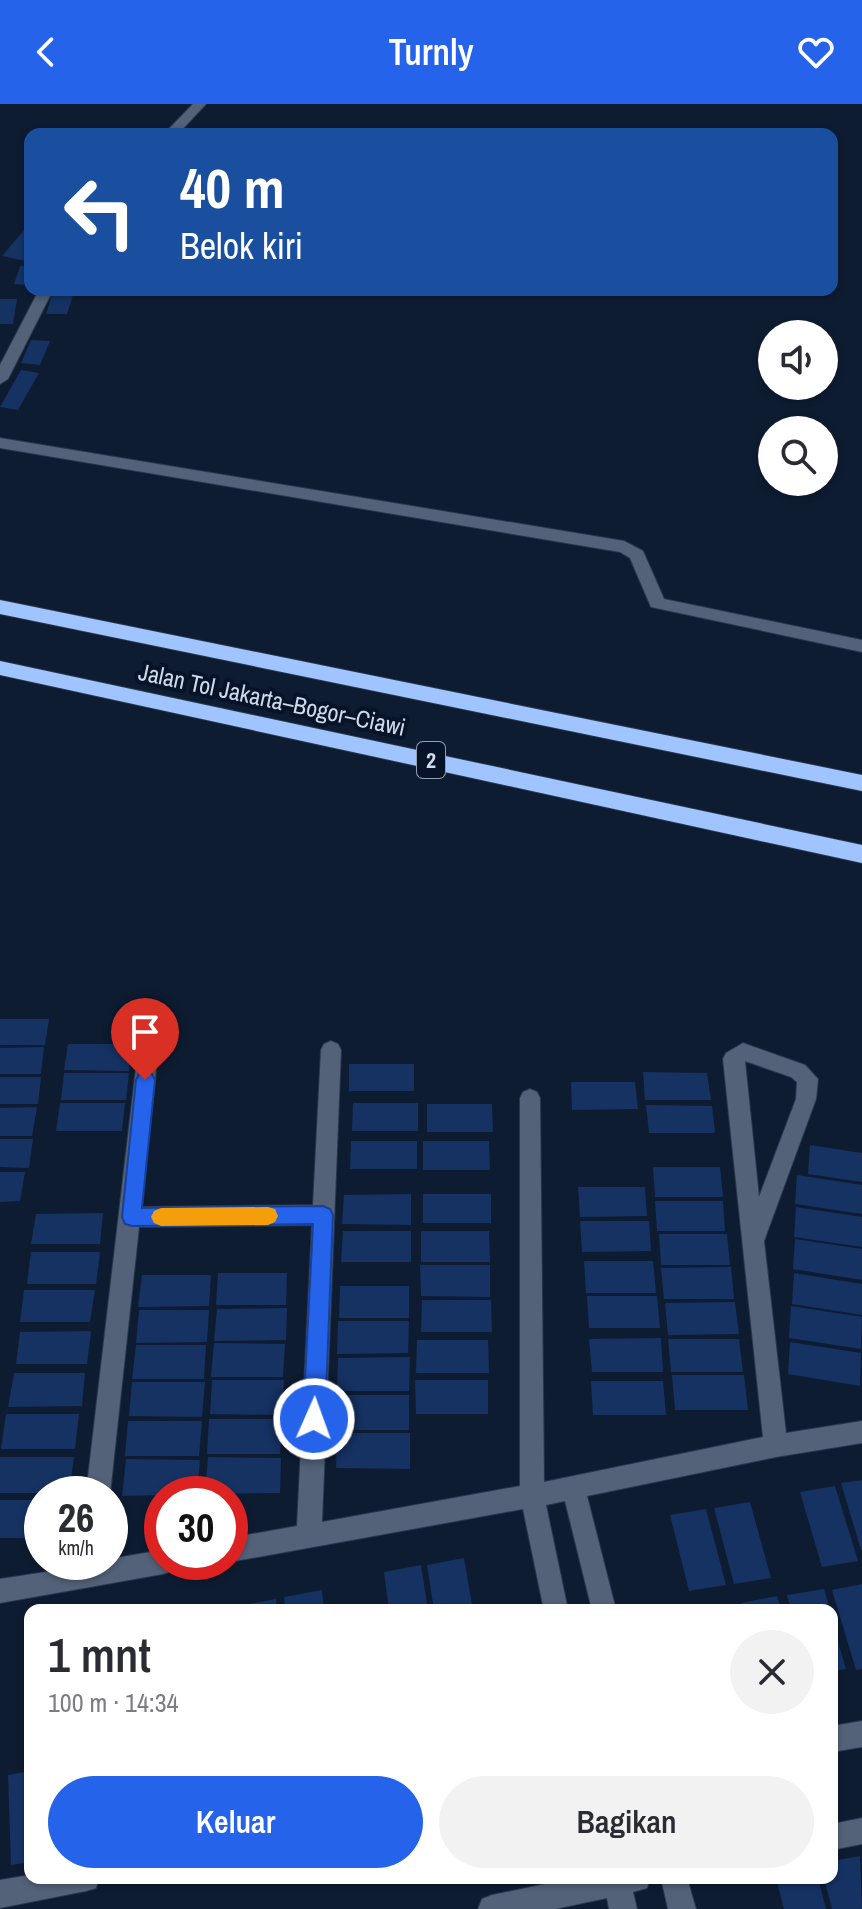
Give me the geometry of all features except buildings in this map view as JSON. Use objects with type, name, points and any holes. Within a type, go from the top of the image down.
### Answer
[{"type":"highway","name":"Jalan Tol Jakarta–Bogor–Ciawi","points":[[0,607],[862,783]]},
{"type":"highway","name":"Jalan Tol Jakarta–Bogor–Ciawi","points":[[0,668],[862,854]]},
{"type":"highway","points":[[797,840],[862,861]]},
{"type":"street","points":[[177,128],[200,104]]},
{"type":"street","points":[[0,379],[43,296]]},
{"type":"street","points":[[0,443],[624,547],[637,555],[657,603],[862,646]]},
{"type":"street","points":[[100,1476],[132,1217],[151,1025]]},
{"type":"street","points":[[309,1535],[331,1050]]},
{"type":"street","points":[[753,1242],[806,1099],[808,1079],[798,1071],[743,1052],[733,1059],[753,1242],[776,1446]]},
{"type":"street","points":[[530,1098],[532,1496],[555,1604]]},
{"type":"street","points":[[132,1217],[323,1215]]},
{"type":"street","points":[[248,1547],[862,1432]]},
{"type":"street","points":[[573,1487],[602,1604]]},
{"type":"street","points":[[0,1591],[44,1580]]},
{"type":"street","points":[[838,1738],[862,1734]]},
{"type":"street","points":[[838,1836],[862,1831]]},
{"type":"street","points":[[0,1894],[54,1884]]},
{"type":"street","points":[[676,1884],[682,1909]]},
{"type":"street","points":[[492,1909],[623,1887]]},
{"type":"slow traffic","points":[[161,1217],[268,1216]]},
{"type":"route","points":[[145,1080],[132,1217],[323,1215],[314,1419]]}]
